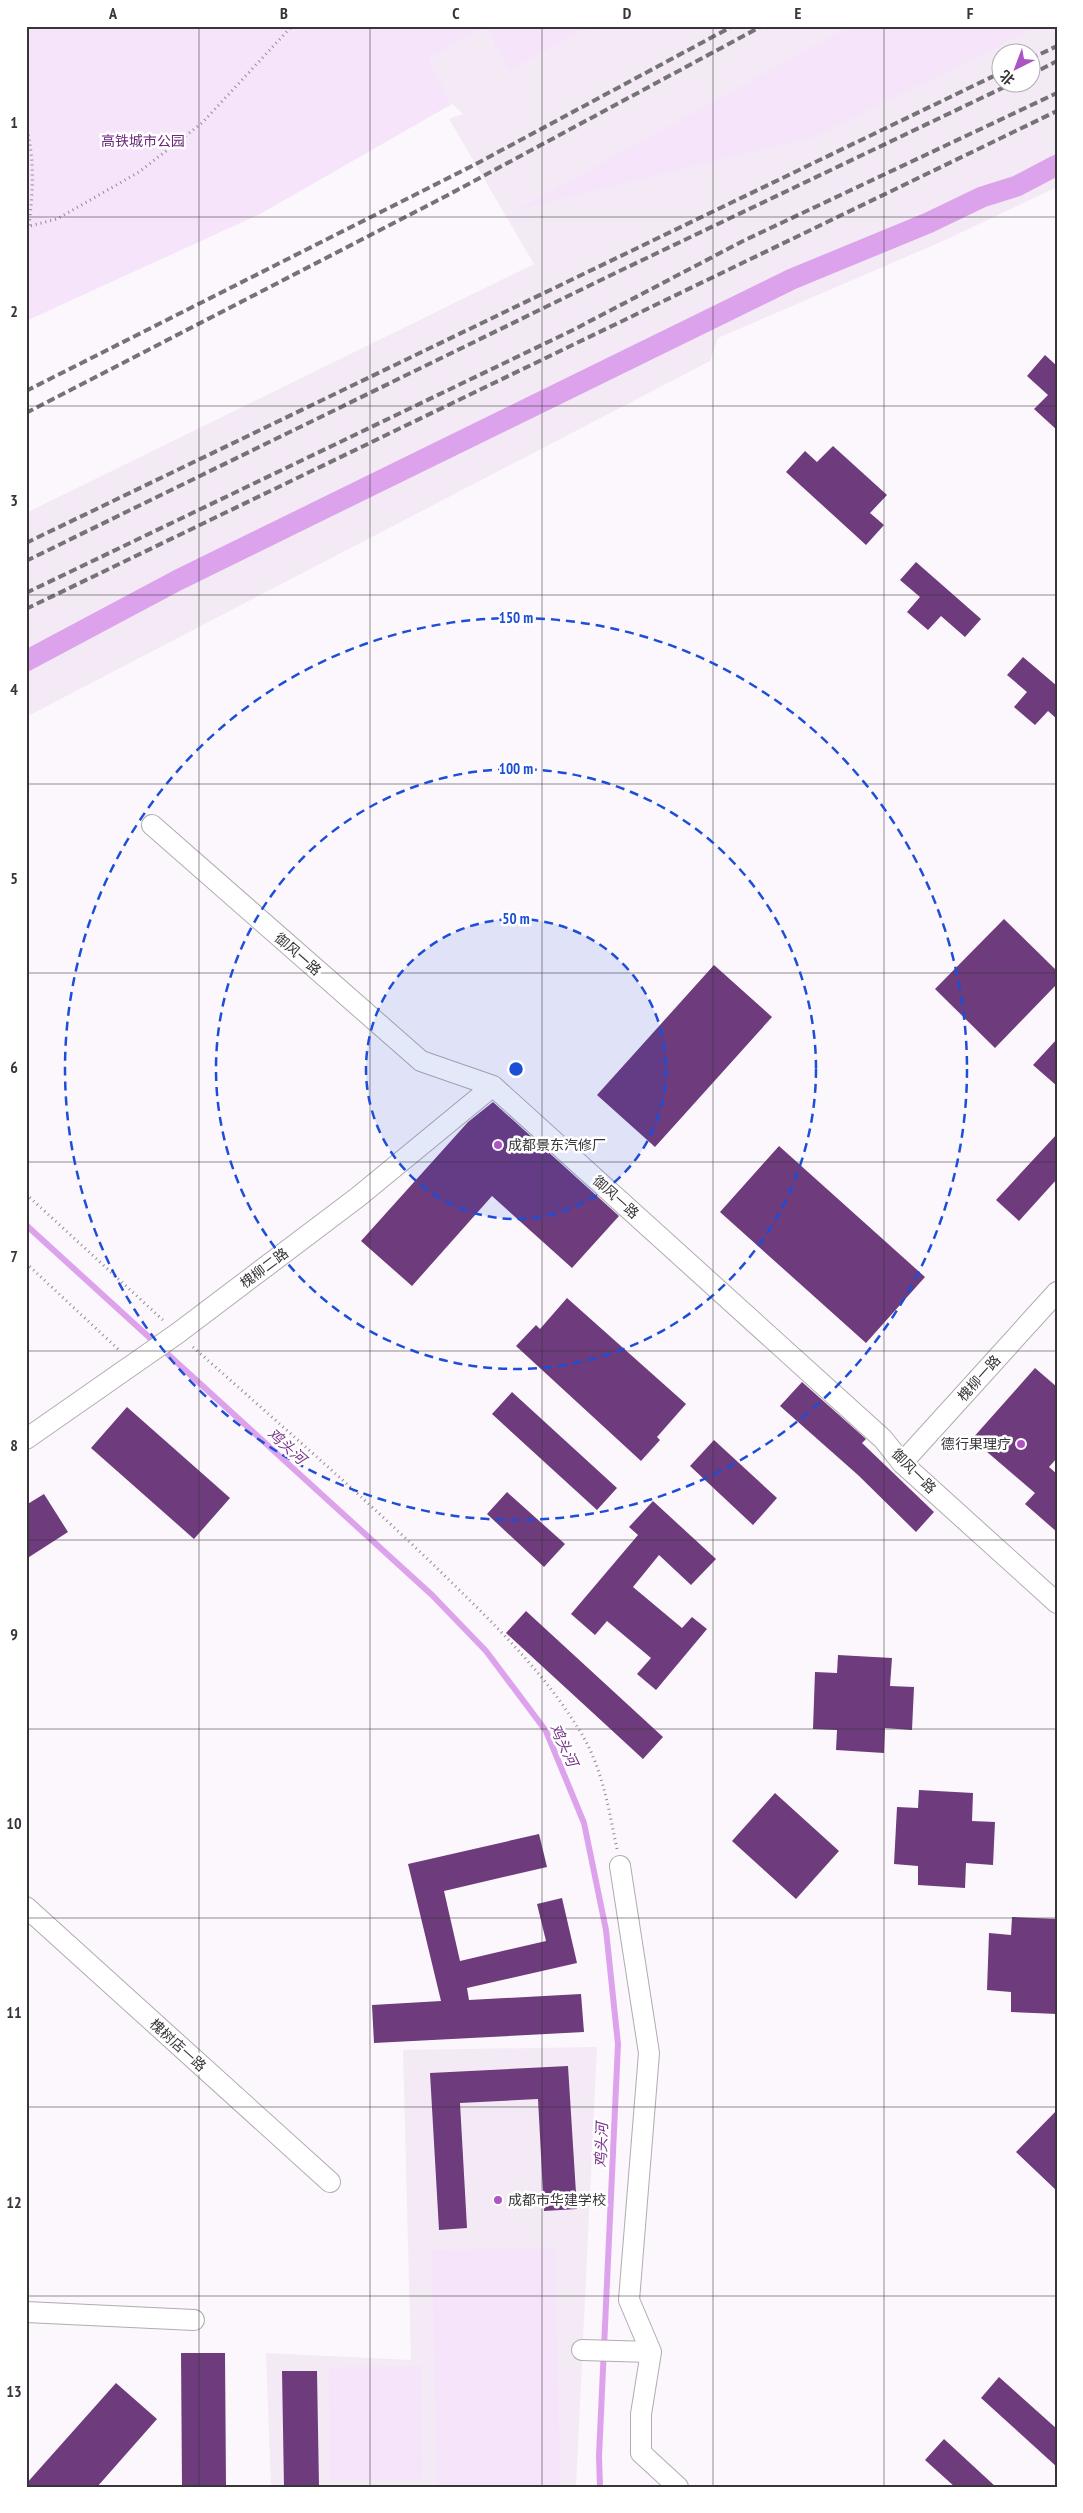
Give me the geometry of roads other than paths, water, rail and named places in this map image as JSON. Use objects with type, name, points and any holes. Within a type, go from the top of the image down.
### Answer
[{"type":"street","name":"御风一路","points":[[152,825],[421,1062],[492,1086],[884,1439],[902,1463],[1057,1603]]},
{"type":"street","name":"槐柳二路","points":[[26,1439],[178,1333],[358,1197],[492,1086]]},
{"type":"street","name":"槐柳一路","points":[[902,1463],[1057,1292]]},
{"type":"street","points":[[620,1866],[649,2052],[629,2300],[651,2352],[641,2414],[641,2453],[678,2487]]},
{"type":"street","name":"槐树店一路","points":[[26,1907],[330,2182]]},
{"type":"street","points":[[26,2312],[194,2320]]},
{"type":"street","points":[[582,2350],[651,2352]]},
{"type":"waterway","points":[[26,661],[178,580],[792,279],[928,223],[982,197],[1017,186],[1057,165]]},
{"type":"waterway","name":"鸡头河","points":[[26,1225],[432,1595],[486,1651],[546,1731],[584,1823],[606,1930],[618,2044],[599,2456],[600,2487]]},
{"type":"railway","points":[[26,391],[474,165],[733,26]]},
{"type":"railway","points":[[26,413],[448,195],[762,26]]},
{"type":"railway","points":[[1040,54],[1057,46]]},
{"type":"railway","points":[[1040,70],[1057,61]]},
{"type":"railway","points":[[26,543],[990,78]]},
{"type":"railway","points":[[26,561],[607,277],[994,92]]},
{"type":"railway","points":[[26,593],[573,330],[743,241],[1057,93]]},
{"type":"railway","points":[[26,609],[1057,111]]},
{"type":"place","name":"成都景东汽修厂","points":[[498,1145]]},
{"type":"place","name":"德行果理疗","points":[[1021,1444]]},
{"type":"place","name":"成都市华建学校","points":[[498,2200]]},
{"type":"park label","name":"高铁城市公园","points":[[143,141]]}]
